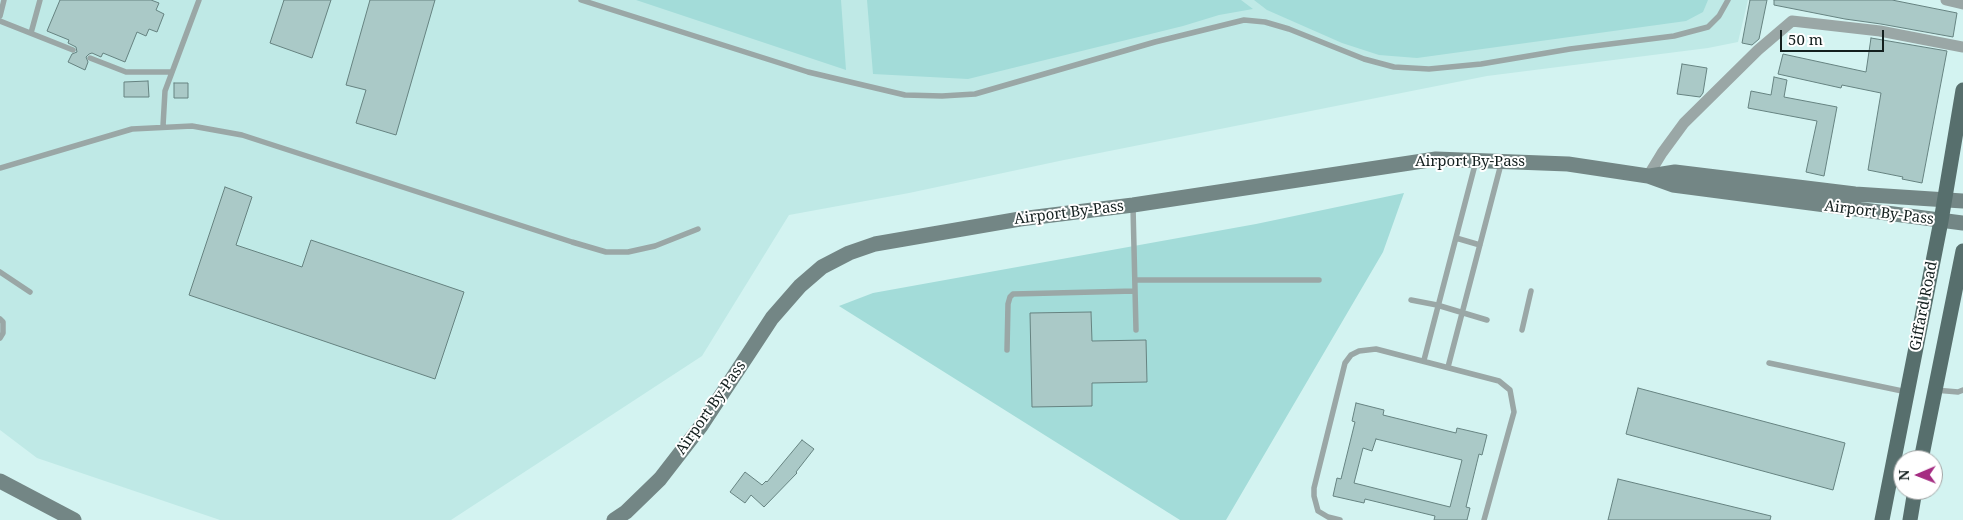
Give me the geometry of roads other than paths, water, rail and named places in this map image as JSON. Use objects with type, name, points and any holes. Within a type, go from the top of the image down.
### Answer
[{"type":"main road","name":"Giffard Road","points":[[1882,520],[1941,221],[1963,90]]},
{"type":"main road","name":"Airport By-Pass","points":[[614,520],[626,512],[660,479],[701,426],[772,318],[800,286],[822,267],[875,244],[1020,219],[1133,205],[1436,159],[1568,164],[1648,176],[1673,185],[1963,224]]},
{"type":"main road","name":"Airport By-Pass","points":[[1648,176],[1675,172],[1855,194],[1963,201]]},
{"type":"main road","name":"Giffard Road","points":[[1923,450],[1962,260]]},
{"type":"main road","points":[[0,481],[74,520]]},
{"type":"main road","points":[[1910,520],[1913,500]]},
{"type":"street","points":[[1946,0],[1963,4]]},
{"type":"street","points":[[1648,176],[1684,123],[1758,50],[1792,21],[1880,31],[1963,47]]},
{"type":"lane","points":[[0,16],[4,0]]},
{"type":"lane","points":[[31,33],[40,0]]},
{"type":"lane","points":[[163,126],[164,91],[199,0]]},
{"type":"lane","points":[[581,0],[808,72],[905,95],[942,96],[975,94],[1155,42],[1244,20],[1265,22],[1289,29],[1364,59],[1394,67],[1429,69],[1481,64],[1570,49],[1674,36],[1708,27],[1719,16],[1728,0]]},
{"type":"lane","points":[[0,22],[73,50]]},
{"type":"lane","points":[[90,58],[126,72],[172,72]]},
{"type":"lane","points":[[0,168],[132,129],[192,126],[242,136],[606,252],[628,252],[655,246],[698,228]]},
{"type":"lane","points":[[1424,360],[1476,161]]},
{"type":"lane","points":[[1448,367],[1502,162]]},
{"type":"lane","points":[[1133,205],[1136,330]]},
{"type":"lane","points":[[1456,238],[1480,245]]},
{"type":"lane","points":[[0,272],[30,292]]},
{"type":"lane","points":[[1135,280],[1320,280]]},
{"type":"lane","points":[[1007,350],[1008,304],[1013,294],[1135,291]]},
{"type":"lane","points":[[1522,330],[1531,291]]},
{"type":"lane","points":[[1411,300],[1438,305],[1487,320]]},
{"type":"lane","points":[[0,319],[3,322],[3,333],[0,338]]},
{"type":"lane","points":[[1340,520],[1328,517],[1318,511],[1314,488],[1345,363],[1351,355],[1359,351],[1376,348],[1499,381],[1510,390],[1514,412],[1484,520]]},
{"type":"lane","points":[[1769,364],[1907,392]]},
{"type":"lane","points":[[1935,390],[1958,392],[1963,390]]}]
